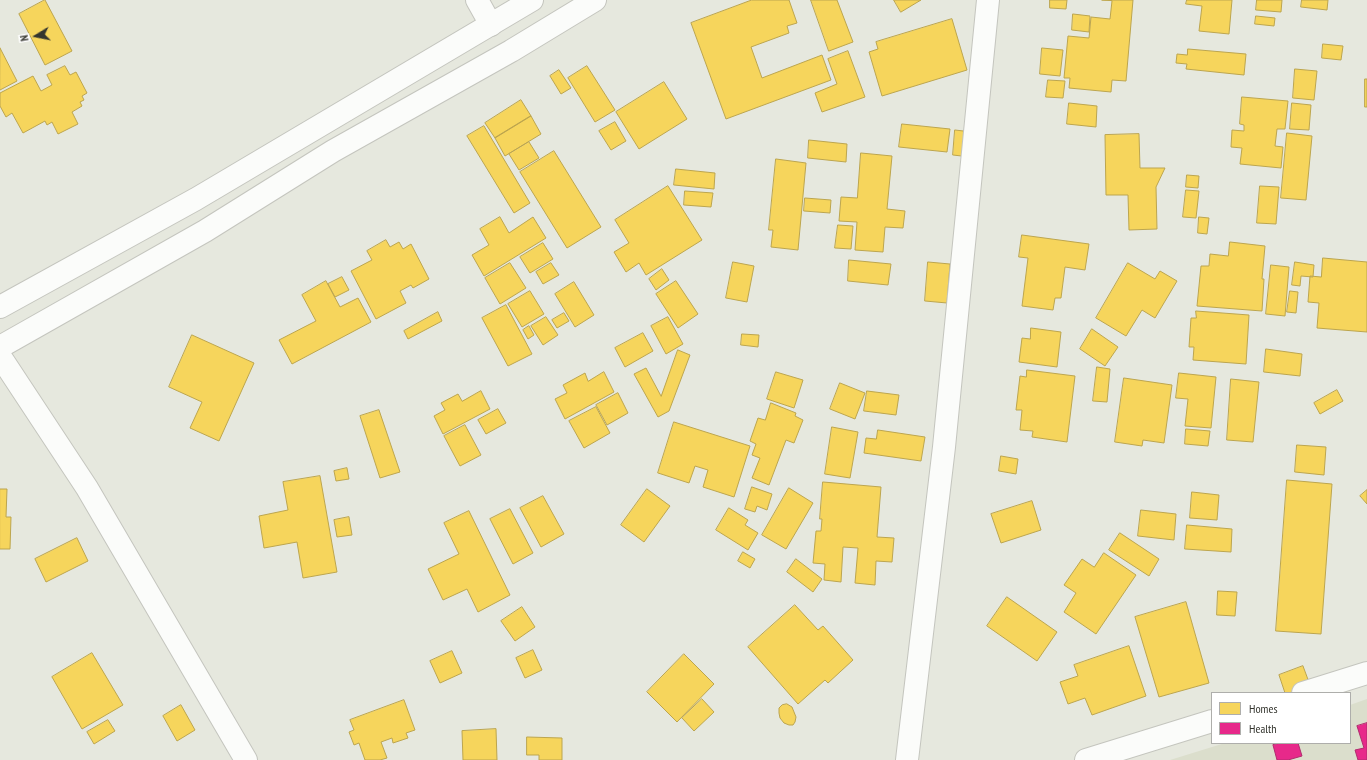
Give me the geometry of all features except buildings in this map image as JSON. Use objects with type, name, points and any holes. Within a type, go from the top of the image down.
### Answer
[{"type":"street","points":[[477,0],[491,25]]},
{"type":"street","points":[[0,307],[196,199],[532,0]]},
{"type":"street","points":[[0,347],[205,231],[333,151],[511,51],[595,0]]},
{"type":"street","points":[[906,760],[945,431],[988,0]]},
{"type":"street","points":[[0,356],[87,488],[246,760]]},
{"type":"street","points":[[1306,692],[1367,673]]},
{"type":"street","points":[[1086,760],[1211,721]]},
{"type":"shaded area","points":[[1367,699],[1367,760],[1170,760],[1222,744],[1351,744],[1351,705]]}]
